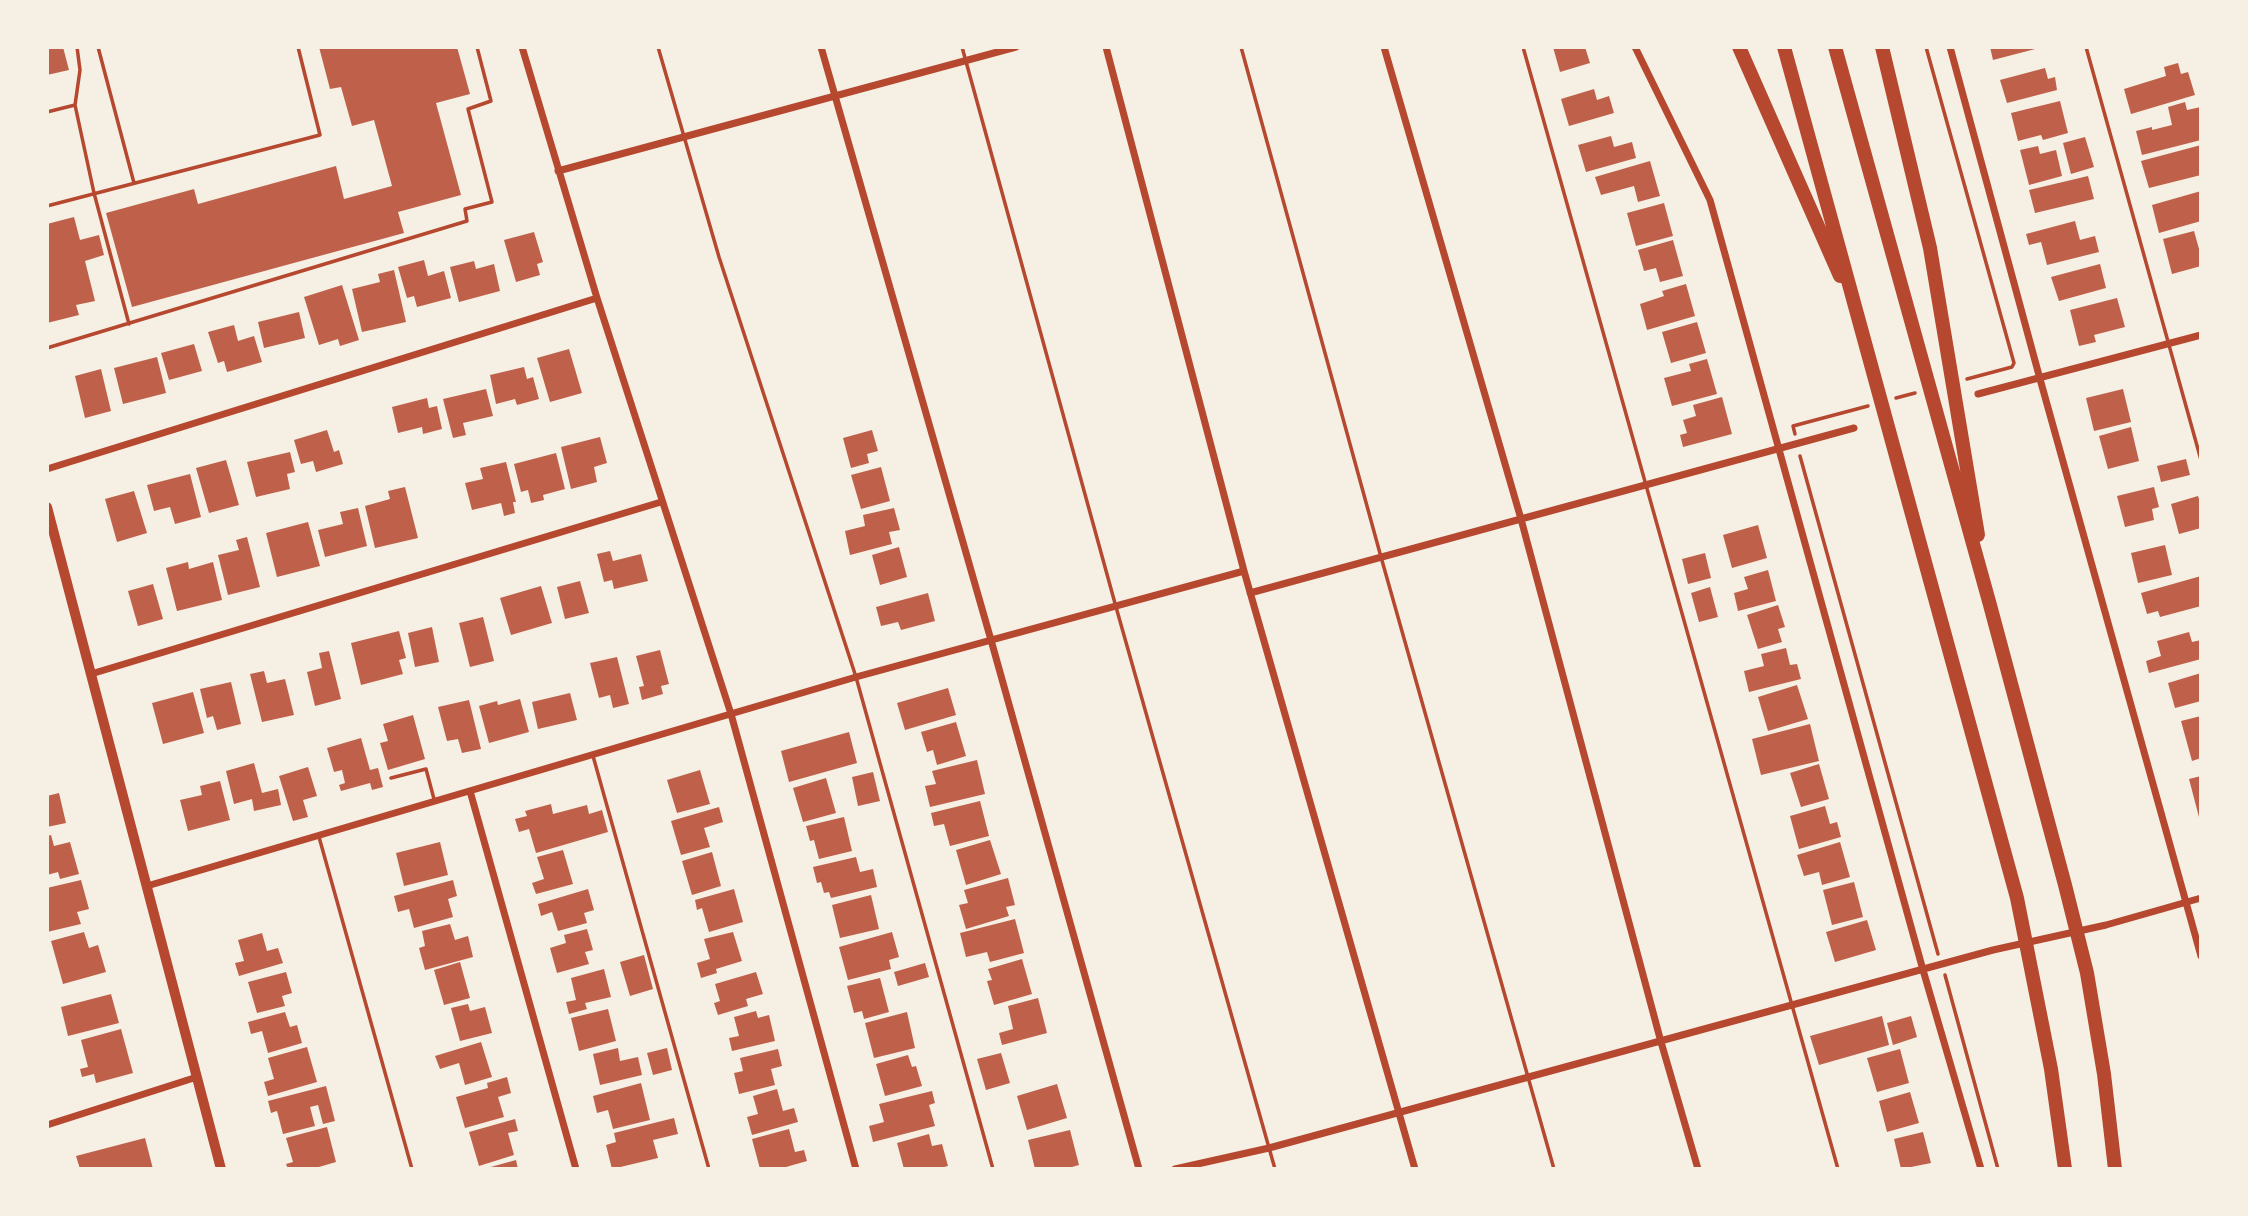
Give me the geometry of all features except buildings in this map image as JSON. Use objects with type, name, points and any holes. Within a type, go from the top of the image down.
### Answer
[{"type":"highway","points":[[1740,47],[1859,319]]},
{"type":"highway","points":[[1784,47],[2017,898],[2051,1069],[2065,1169]]},
{"type":"highway","points":[[1835,47],[1990,605],[2087,973],[2104,1074],[2115,1169]]},
{"type":"highway","points":[[1882,47],[1930,248],[1990,605]]},
{"type":"main road","points":[[47,507],[221,1169]]},
{"type":"street","points":[[522,47],[597,298],[731,714],[856,1169]]},
{"type":"street","points":[[821,47],[1139,1169]]},
{"type":"street","points":[[558,171],[1016,47]]},
{"type":"street","points":[[1106,47],[1250,593],[1415,1169]]},
{"type":"street","points":[[1384,47],[1521,519],[1661,1042],[1698,1169]]},
{"type":"street","points":[[1635,47],[1710,200],[1923,970],[1981,1169]]},
{"type":"street","points":[[1950,47],[2201,956]]},
{"type":"street","points":[[47,469],[597,298]]},
{"type":"street","points":[[1978,394],[2201,335]]},
{"type":"street","points":[[1250,593],[1854,428]]},
{"type":"street","points":[[91,674],[662,502]]},
{"type":"street","points":[[147,886],[856,677],[1244,571]]},
{"type":"street","points":[[470,791],[576,1169]]},
{"type":"street","points":[[1175,1169],[1269,1148],[1993,950],[2106,925],[2201,898]]},
{"type":"street","points":[[47,1125],[197,1077]]},
{"type":"lane","points":[[77,47],[80,70],[75,104],[94,193],[129,324]]},
{"type":"lane","points":[[98,47],[134,183]]},
{"type":"lane","points":[[48,204],[320,135],[298,47]]},
{"type":"lane","points":[[47,348],[467,221],[465,209],[492,202],[468,109],[491,101],[477,47]]},
{"type":"lane","points":[[658,47],[719,257],[856,677],[993,1169]]},
{"type":"lane","points":[[962,47],[1116,607],[1275,1169]]},
{"type":"lane","points":[[1241,47],[1381,557],[1554,1169]]},
{"type":"lane","points":[[1523,47],[1838,1169]]},
{"type":"lane","points":[[2087,47],[2201,460]]},
{"type":"lane","points":[[47,112],[75,104]]},
{"type":"lane","points":[[592,755],[709,1169]]},
{"type":"lane","points":[[391,778],[426,769],[435,801]]},
{"type":"lane","points":[[319,835],[412,1169]]}]
